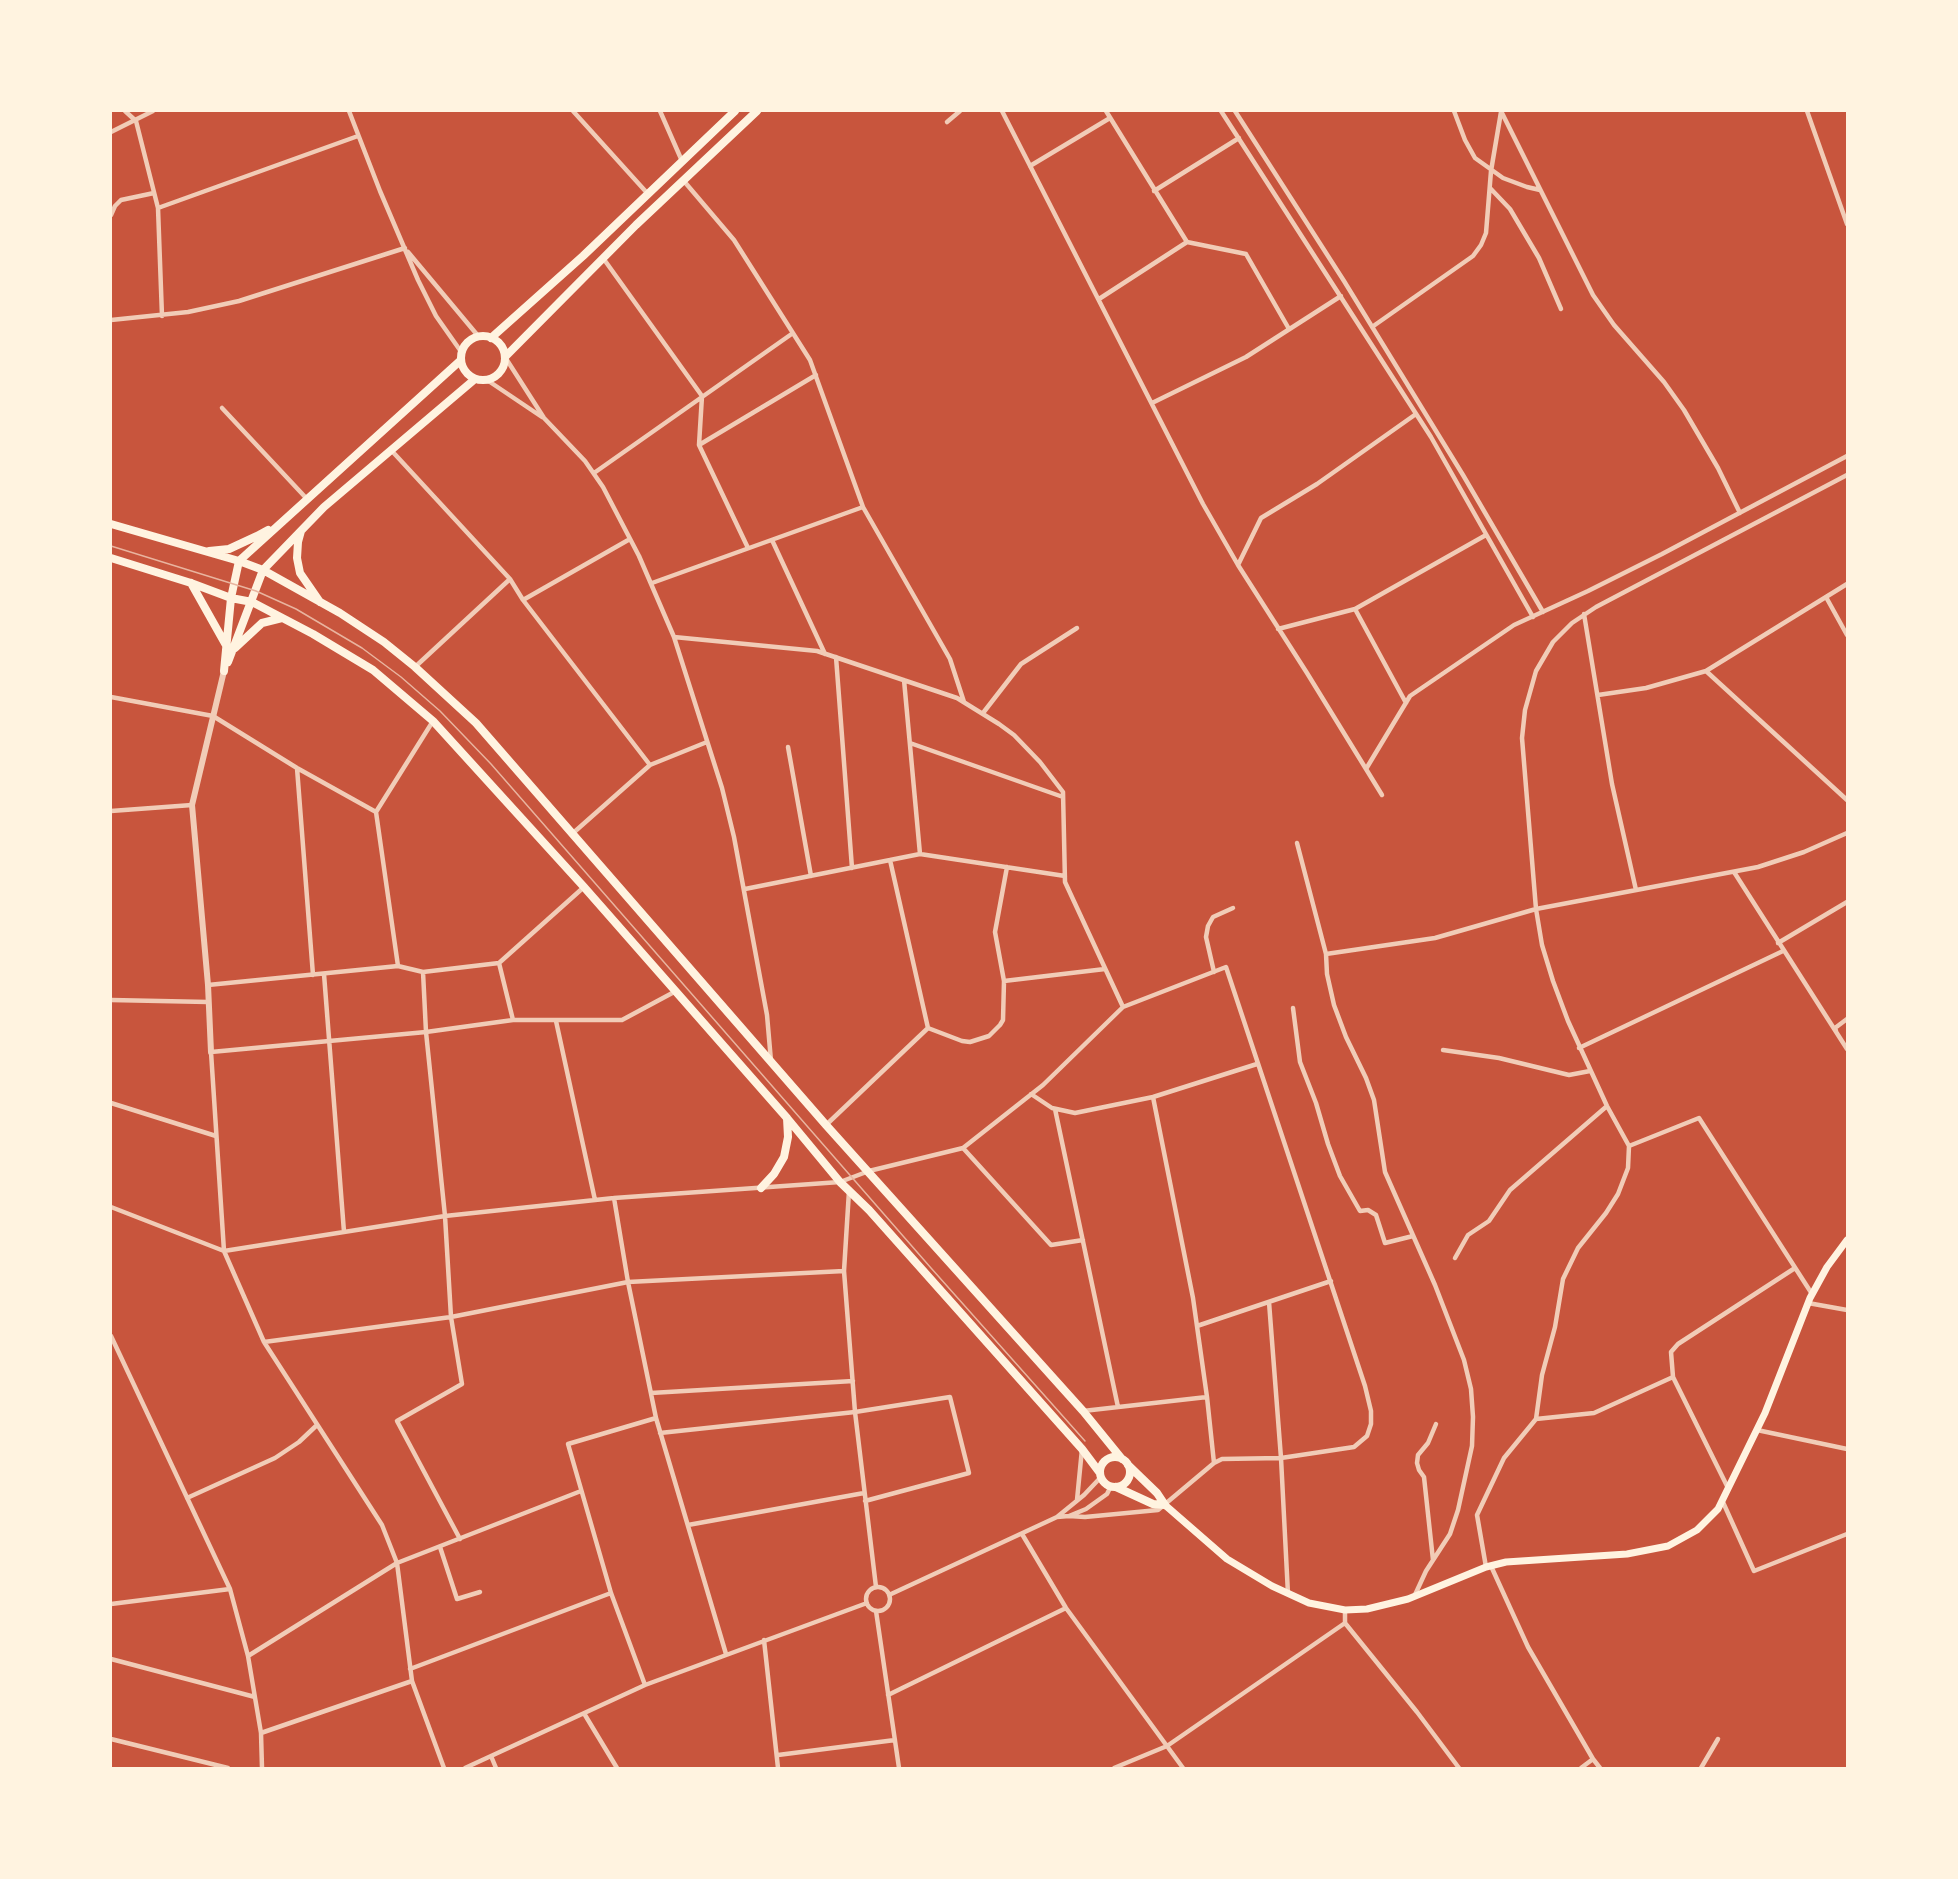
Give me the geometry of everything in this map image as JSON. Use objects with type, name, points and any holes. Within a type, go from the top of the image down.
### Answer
[{"type":"main road","points":[[491,338],[583,256],[735,111]]},
{"type":"main road","points":[[505,357],[603,257],[757,111]]},
{"type":"main road","points":[[224,671],[229,649],[231,598],[239,561],[461,356],[468,343],[479,337],[491,338],[501,346],[505,357],[498,374],[487,380],[475,379],[465,371],[461,356]]},
{"type":"main road","points":[[229,649],[252,602],[264,570],[324,507],[475,379]]},
{"type":"main road","points":[[204,551],[229,549],[239,545],[286,518]]},
{"type":"main road","points":[[111,524],[264,570],[340,613],[384,642],[415,667],[476,723],[826,1125],[1083,1411],[1125,1462],[1157,1492],[1165,1505],[1227,1559],[1288,1594],[1316,1605],[1345,1610],[1378,1607],[1414,1597],[1488,1566],[1516,1560],[1627,1554],[1668,1546],[1689,1536],[1705,1524],[1718,1509],[1757,1430],[1812,1294],[1827,1267],[1847,1240]]},
{"type":"main road","points":[[302,529],[297,558],[300,573],[320,603]]},
{"type":"main road","points":[[111,558],[231,598],[252,602],[313,634],[373,670],[433,721],[584,887],[787,1118],[840,1182],[869,1210],[1082,1449],[1107,1485],[1153,1504],[1165,1505]]},
{"type":"main road","points":[[191,583],[229,649]]},
{"type":"main road","points":[[229,649],[262,623],[282,618]]},
{"type":"main road","points":[[760,1188],[774,1174],[784,1156],[788,1137],[787,1118]]},
{"type":"main road","points":[[1100,1475],[1101,1465],[1106,1459],[1114,1457],[1125,1462],[1128,1479],[1120,1485],[1113,1486]]},
{"type":"street","points":[[124,111],[136,121],[158,208],[162,316]]},
{"type":"street","points":[[111,132],[153,111]]},
{"type":"street","points":[[348,111],[392,222],[425,296],[461,356]]},
{"type":"street","points":[[573,111],[648,194]]},
{"type":"street","points":[[660,111],[682,161]]},
{"type":"street","points":[[947,122],[960,111]]},
{"type":"street","points":[[1002,111],[1203,504],[1238,565],[1382,795]]},
{"type":"street","points":[[1106,111],[1186,242]]},
{"type":"street","points":[[1221,111],[1416,414],[1533,617]]},
{"type":"street","points":[[1235,111],[1463,475],[1543,612]]},
{"type":"street","points":[[1454,111],[1475,158],[1491,171],[1515,183],[1540,190]]},
{"type":"street","points":[[1372,327],[1477,251],[1486,233],[1491,171],[1501,111]]},
{"type":"street","points":[[1501,111],[1593,295],[1614,325],[1664,382],[1684,410],[1718,468],[1740,513]]},
{"type":"street","points":[[1807,111],[1847,224]]},
{"type":"street","points":[[1030,166],[1110,118]]},
{"type":"street","points":[[158,208],[358,136]]},
{"type":"street","points":[[1154,191],[1239,138]]},
{"type":"street","points":[[683,180],[734,240],[810,360],[863,507],[950,659],[964,702]]},
{"type":"street","points":[[1490,188],[1510,209],[1539,258],[1561,309]]},
{"type":"street","points":[[111,215],[121,200],[154,193]]},
{"type":"street","points":[[1099,299],[1186,242],[1246,254],[1289,329]]},
{"type":"street","points":[[111,320],[162,316],[239,302],[405,248]]},
{"type":"street","points":[[405,248],[479,337]]},
{"type":"street","points":[[603,257],[702,396],[699,446],[748,548]]},
{"type":"street","points":[[1152,403],[1246,357],[1341,296]]},
{"type":"street","points":[[594,473],[793,333]]},
{"type":"street","points":[[505,357],[544,418]]},
{"type":"street","points":[[699,446],[816,375]]},
{"type":"street","points":[[487,380],[544,418],[575,449],[594,473],[652,583],[674,637],[729,815],[745,889],[767,1015],[772,1062]]},
{"type":"street","points":[[222,408],[307,499]]},
{"type":"street","points":[[1238,565],[1261,518],[1317,484],[1416,414]]},
{"type":"street","points":[[390,449],[510,579],[523,600],[650,765]]},
{"type":"street","points":[[1366,769],[1410,696],[1514,625],[1588,591],[1847,456]]},
{"type":"street","points":[[1600,1768],[1528,1647],[1488,1566],[1478,1515],[1504,1458],[1536,1419],[1542,1375],[1555,1327],[1563,1279],[1578,1248],[1618,1194],[1628,1168],[1629,1146],[1579,1048],[1542,945],[1536,909],[1522,752],[1525,710],[1533,678],[1545,652],[1561,632],[1584,614],[1847,475]]},
{"type":"street","points":[[652,583],[863,507]]},
{"type":"street","points":[[1278,629],[1355,609],[1486,535]]},
{"type":"street","points":[[523,600],[630,539]]},
{"type":"street","points":[[772,540],[825,654]]},
{"type":"street","points":[[415,667],[510,579]]},
{"type":"street","points":[[1598,695],[1646,688],[1706,671],[1847,584]]},
{"type":"street","points":[[1826,597],[1847,635]]},
{"type":"street","points":[[1355,609],[1406,704]]},
{"type":"street","points":[[1584,614],[1612,784],[1636,890]]},
{"type":"street","points":[[983,713],[1021,664],[1077,628]]},
{"type":"street","points":[[674,637],[817,651],[964,702],[999,724],[1028,748],[1063,792],[1065,882],[1123,1007]]},
{"type":"street","points":[[836,657],[852,868]]},
{"type":"street","points":[[224,671],[192,805],[208,985],[224,1251],[264,1342],[382,1525],[397,1563],[412,1681],[444,1768]]},
{"type":"street","points":[[1706,671],[1847,800]]},
{"type":"street","points":[[904,680],[920,854]]},
{"type":"street","points":[[111,697],[213,716],[297,768],[376,812]]},
{"type":"street","points":[[398,966],[376,812],[433,721]]},
{"type":"street","points":[[572,834],[650,765],[707,742]]},
{"type":"street","points":[[910,743],[1063,797]]},
{"type":"street","points":[[789,747],[811,876]]},
{"type":"street","points":[[297,768],[313,975]]},
{"type":"street","points":[[111,811],[192,805]]},
{"type":"street","points":[[1326,954],[1435,938],[1536,909],[1734,872],[1797,855],[1847,832]]},
{"type":"street","points":[[1297,843],[1326,954],[1334,1005],[1374,1100],[1385,1172],[1464,1360],[1473,1403],[1472,1446],[1450,1534],[1433,1560],[1414,1597]]},
{"type":"street","points":[[745,889],[920,854],[1065,876]]},
{"type":"street","points":[[890,860],[928,1028]]},
{"type":"street","points":[[928,1028],[962,1041],[978,1040],[992,1034],[1003,1020],[1004,981],[995,932],[1007,867]]},
{"type":"street","points":[[1734,872],[1847,1049]]},
{"type":"street","points":[[208,985],[398,966],[423,972],[499,963],[584,887]]},
{"type":"street","points":[[1779,943],[1847,902]]},
{"type":"street","points":[[1214,972],[1206,937],[1208,926],[1213,917],[1233,908]]},
{"type":"street","points":[[1579,1048],[1783,951]]},
{"type":"street","points":[[499,963],[513,1020]]},
{"type":"street","points":[[111,1207],[224,1251],[445,1216],[614,1198],[840,1182],[869,1171],[963,1148],[1031,1094],[1123,1007],[1226,967],[1369,1399],[1371,1424],[1367,1436],[1354,1447],[1281,1458],[1222,1459],[1165,1505],[1152,1512],[1057,1517]]},
{"type":"street","points":[[1004,981],[1105,969]]},
{"type":"street","points":[[423,972],[426,1032],[445,1216],[451,1317],[462,1384],[397,1421],[460,1539]]},
{"type":"street","points":[[324,974],[344,1232]]},
{"type":"street","points":[[211,1052],[426,1032],[513,1020],[622,1020],[675,991]]},
{"type":"street","points":[[111,1000],[208,1002]]},
{"type":"street","points":[[1293,1008],[1300,1062],[1340,1176],[1360,1211],[1368,1210],[1376,1215],[1385,1243],[1413,1236]]},
{"type":"street","points":[[1835,1028],[1847,1019]]},
{"type":"street","points":[[556,1021],[595,1200]]},
{"type":"street","points":[[826,1125],[928,1028]]},
{"type":"street","points":[[1443,1050],[1499,1058],[1569,1076],[1590,1071]]},
{"type":"street","points":[[1031,1094],[1055,1109],[1075,1113],[1154,1097],[1257,1064]]},
{"type":"street","points":[[1154,1097],[1197,1326],[1215,1463]]},
{"type":"street","points":[[111,1103],[216,1136]]},
{"type":"street","points":[[1455,1258],[1468,1235],[1489,1221],[1510,1190],[1607,1106]]},
{"type":"street","points":[[1055,1109],[1118,1407]]},
{"type":"street","points":[[1629,1146],[1699,1118],[1812,1294]]},
{"type":"street","points":[[963,1148],[1051,1245],[1083,1240]]},
{"type":"street","points":[[849,1191],[844,1271],[855,1412],[876,1587]]},
{"type":"street","points":[[614,1198],[628,1282],[656,1418],[726,1654]]},
{"type":"street","points":[[1728,1488],[1673,1377],[1670,1355],[1675,1346],[1795,1268]]},
{"type":"street","points":[[264,1342],[451,1317],[628,1282],[844,1271]]},
{"type":"street","points":[[1197,1326],[1331,1281]]},
{"type":"street","points":[[1269,1302],[1281,1458],[1288,1594]]},
{"type":"street","points":[[1808,1303],[1847,1310]]},
{"type":"street","points":[[111,1336],[230,1589],[248,1656],[261,1732],[262,1768]]},
{"type":"street","points":[[1536,1419],[1594,1413],[1673,1377]]},
{"type":"street","points":[[651,1393],[853,1381]]},
{"type":"street","points":[[660,1433],[855,1412],[950,1396],[969,1473],[865,1501]]},
{"type":"street","points":[[1083,1411],[1207,1396]]},
{"type":"street","points":[[645,1685],[611,1593],[568,1444],[656,1418]]},
{"type":"street","points":[[1433,1560],[1424,1477],[1417,1463],[1418,1455],[1428,1443],[1436,1424]]},
{"type":"street","points":[[187,1498],[275,1458],[299,1442],[317,1425]]},
{"type":"street","points":[[1757,1430],[1847,1449]]},
{"type":"street","points":[[1077,1501],[1082,1449]]},
{"type":"street","points":[[889,1595],[1057,1517],[1077,1501],[1100,1475]]},
{"type":"street","points":[[1069,1516],[1086,1509],[1107,1494],[1113,1486]]},
{"type":"street","points":[[248,1656],[397,1563],[581,1491]]},
{"type":"street","points":[[688,1524],[864,1493]]},
{"type":"street","points":[[1722,1500],[1754,1571],[1847,1534]]},
{"type":"street","points":[[1022,1534],[1066,1608],[1184,1768]]},
{"type":"street","points":[[440,1547],[457,1599],[480,1592]]},
{"type":"street","points":[[876,1611],[884,1610],[890,1599],[884,1589],[876,1587],[869,1591],[866,1599],[876,1611],[899,1768]]},
{"type":"street","points":[[111,1605],[230,1589]]},
{"type":"street","points":[[410,1669],[611,1593]]},
{"type":"street","points":[[465,1768],[585,1715],[645,1685],[867,1603]]},
{"type":"street","points":[[888,1695],[1066,1608]]},
{"type":"street","points":[[1345,1610],[1345,1623],[1459,1768]]},
{"type":"street","points":[[1114,1768],[1167,1746],[1345,1623]]},
{"type":"street","points":[[765,1640],[778,1768]]},
{"type":"street","points":[[111,1659],[255,1697]]},
{"type":"street","points":[[261,1732],[412,1681]]},
{"type":"street","points":[[585,1715],[617,1768]]},
{"type":"street","points":[[111,1739],[228,1768]]},
{"type":"street","points":[[1701,1768],[1718,1739]]},
{"type":"street","points":[[778,1755],[896,1740]]},
{"type":"street","points":[[491,1756],[496,1768]]},
{"type":"street","points":[[1581,1768],[1593,1759]]},
{"type":"tram line","points":[[111,546],[256,591],[296,609],[362,648],[401,677],[440,711],[491,764],[1085,1441]]}]
